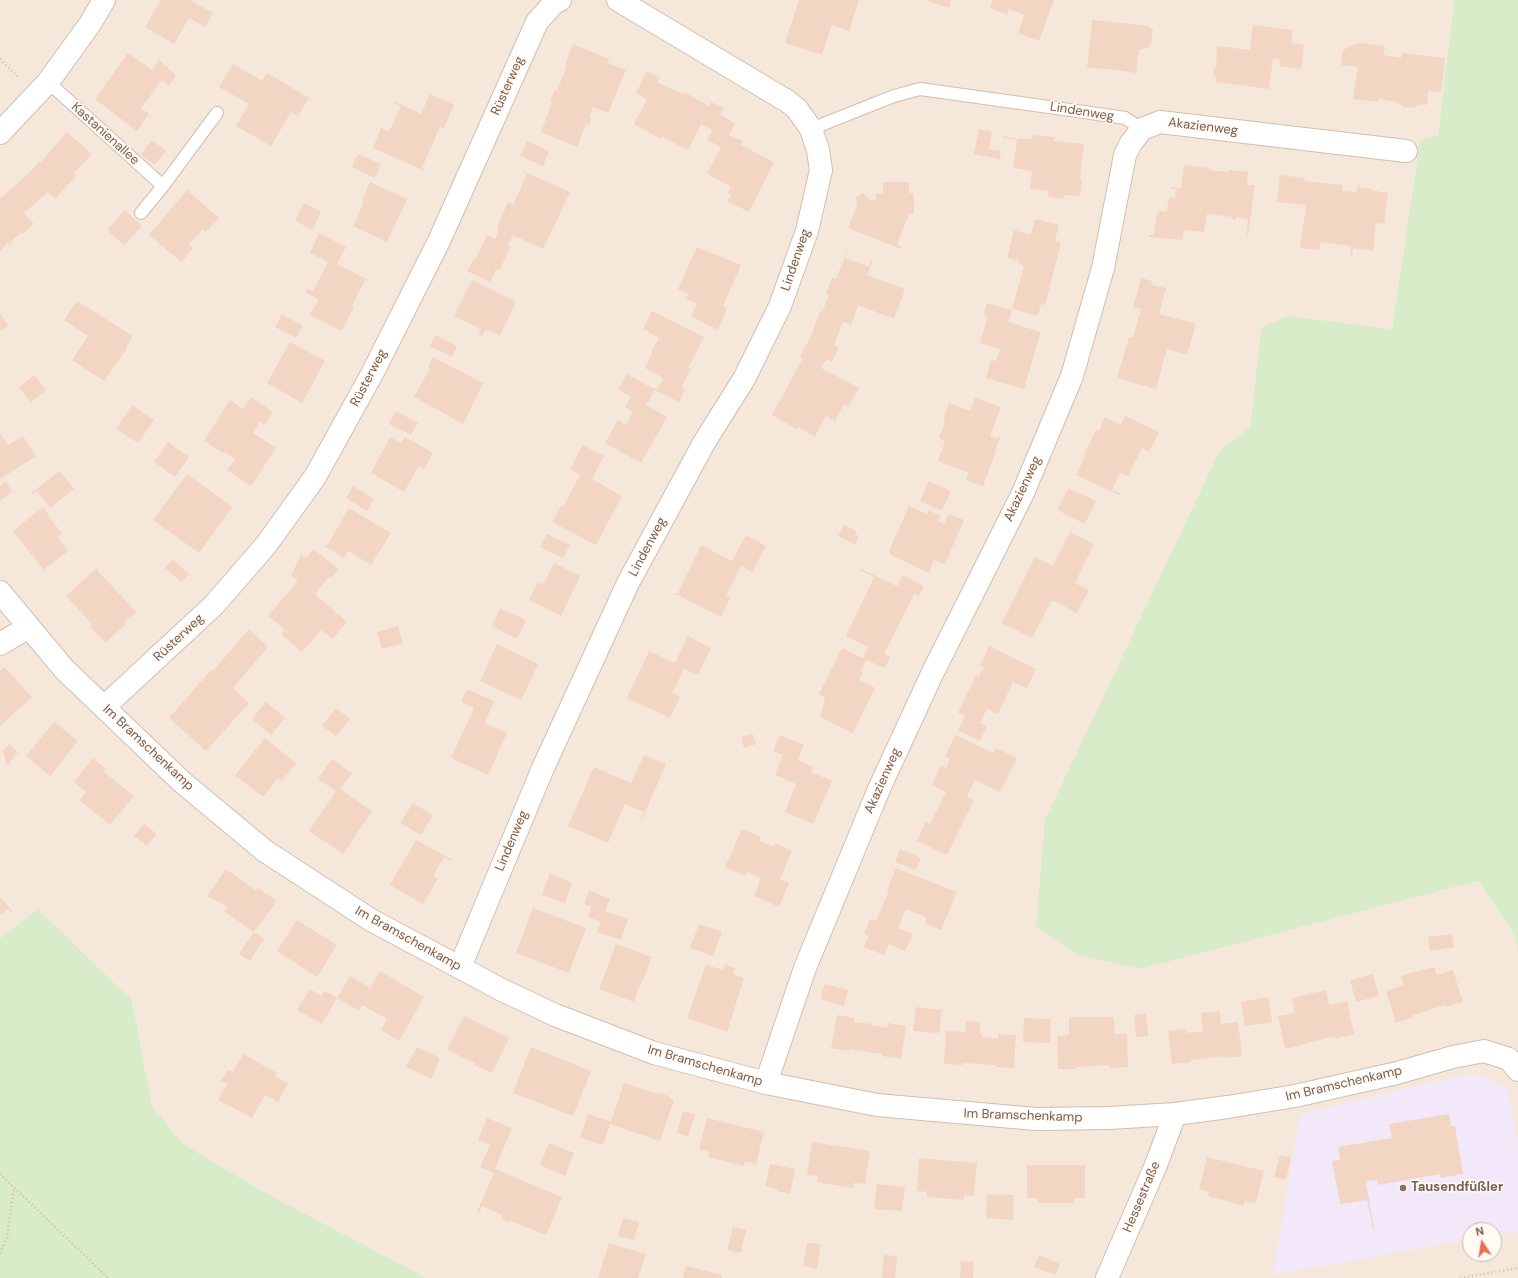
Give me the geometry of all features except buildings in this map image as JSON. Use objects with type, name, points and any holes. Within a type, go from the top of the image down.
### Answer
[{"type":"street","points":[[0,133],[48,82],[90,24],[104,0]]},
{"type":"street","name":"Rüsterweg","points":[[104,707],[214,605],[266,545],[315,477],[373,372],[439,241],[537,22],[554,3],[560,0]]},
{"type":"street","name":"Lindenweg","points":[[460,967],[543,768],[628,583],[705,441],[744,378],[780,306],[807,231],[821,170],[818,150],[811,129],[798,109],[618,0]]},
{"type":"street","name":"Akazienweg","points":[[766,1083],[805,968],[879,789],[932,674],[1023,493],[1072,376],[1103,268],[1125,155],[1131,143],[1142,129],[1160,122],[1406,151]]},
{"type":"street","name":"Im Bramschenkamp","points":[[0,592],[64,670],[182,782],[265,852],[371,920],[502,990],[555,1015],[654,1053],[766,1083],[877,1105],[1036,1119],[1110,1118],[1175,1114],[1295,1096],[1397,1073],[1453,1057],[1484,1051],[1514,1065]]},
{"type":"street","points":[[0,644],[29,627]]},
{"type":"street","name":"Hessestraße","points":[[1107,1278],[1156,1165],[1175,1114]]},
{"type":"lane","name":"Kastanienallee","points":[[48,82],[163,186]]},
{"type":"lane","name":"Lindenweg","points":[[811,129],[894,96],[920,90],[1125,118],[1142,129]]},
{"type":"lane","points":[[141,213],[217,113]]},
{"type":"path","points":[[0,1174],[108,1278]]},
{"type":"path","points":[[0,1253],[7,1238],[14,1187]]},
{"type":"path","points":[[1460,1278],[1518,1268]]},
{"type":"shaded area","points":[[0,0],[1454,0],[1438,135],[1420,140],[1392,329],[1287,317],[1261,329],[1250,427],[1220,450],[1141,969],[1478,881],[1515,936],[1518,956],[1518,1278],[427,1278],[262,1191],[182,1143],[152,1106],[132,1000],[38,909],[0,938]]},
{"type":"shaded area","name":"Tausendfüßler","points":[[1462,1075],[1480,1075],[1508,1088],[1518,1145],[1518,1231],[1502,1234],[1502,1222],[1462,1222],[1462,1240],[1273,1275],[1300,1114]]},
{"type":"green space","points":[[1454,0],[1518,0],[1518,956],[1515,936],[1478,881],[1141,969],[1079,955],[1036,926],[1045,820],[1220,450],[1250,427],[1261,328],[1287,316],[1392,329],[1420,140],[1438,135]]},
{"type":"green space","points":[[38,909],[132,1000],[152,1106],[182,1143],[262,1191],[427,1278],[0,1278],[0,938]]},
{"type":"place","name":"Tausendfüßler","points":[[1403,1188]]}]
